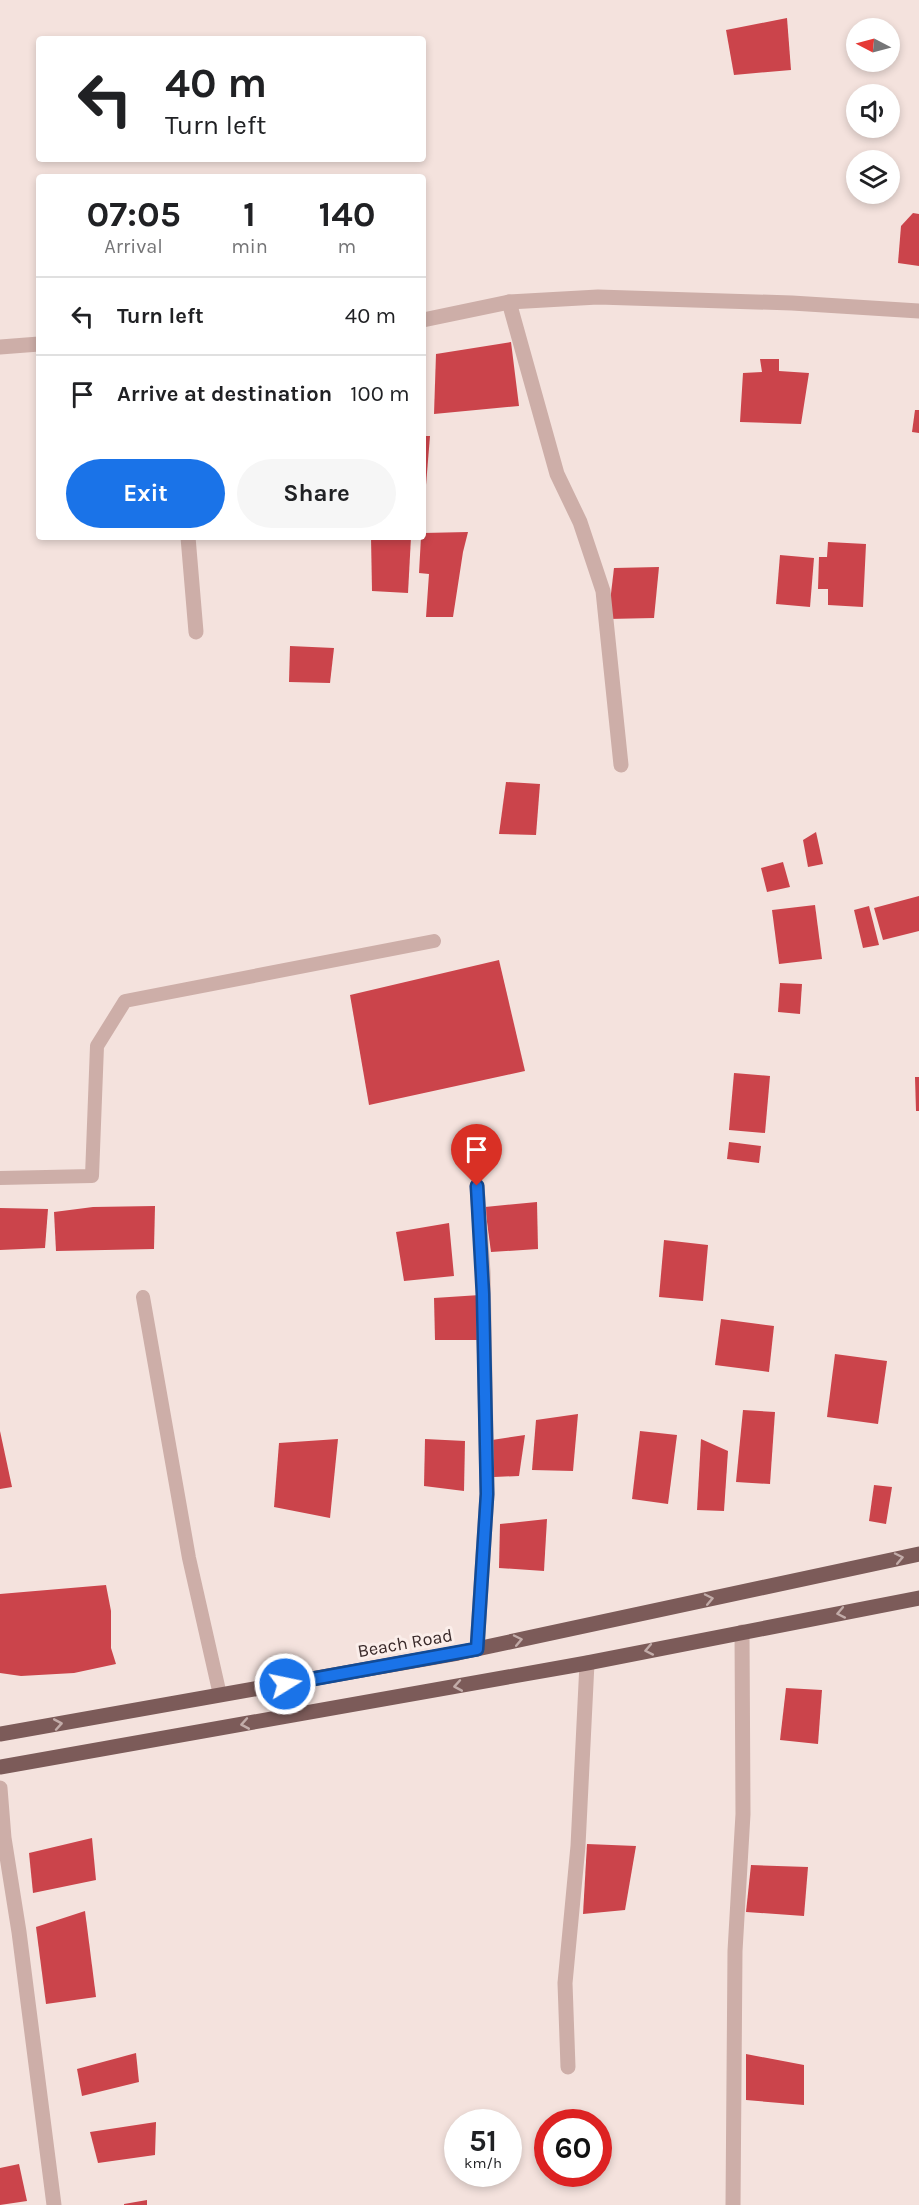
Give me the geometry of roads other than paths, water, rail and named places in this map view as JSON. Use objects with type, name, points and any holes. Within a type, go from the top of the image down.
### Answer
[{"type":"main road","name":"Beach Road","points":[[0,1734],[477,1649],[919,1554]]},
{"type":"main road","points":[[0,1767],[586,1663],[919,1598]]},
{"type":"street","points":[[426,319],[509,302],[598,297],[792,303],[919,311]]},
{"type":"street","points":[[509,302],[557,474],[580,522],[603,591],[621,765]]},
{"type":"street","points":[[0,347],[36,344]]},
{"type":"street","points":[[188,540],[196,632]]},
{"type":"street","points":[[477,1186],[483,1294],[487,1494],[477,1649]]},
{"type":"street","points":[[733,2205],[735,1951],[743,1814],[741,1632]]},
{"type":"street","points":[[568,2067],[565,1983],[578,1846],[586,1663]]},
{"type":"street","points":[[0,1788],[4,1838],[24,1967],[54,2205]]},
{"type":"lane","points":[[0,1178],[92,1176],[97,1046],[125,1001],[434,941]]},
{"type":"lane","points":[[143,1297],[189,1558],[220,1695]]}]
